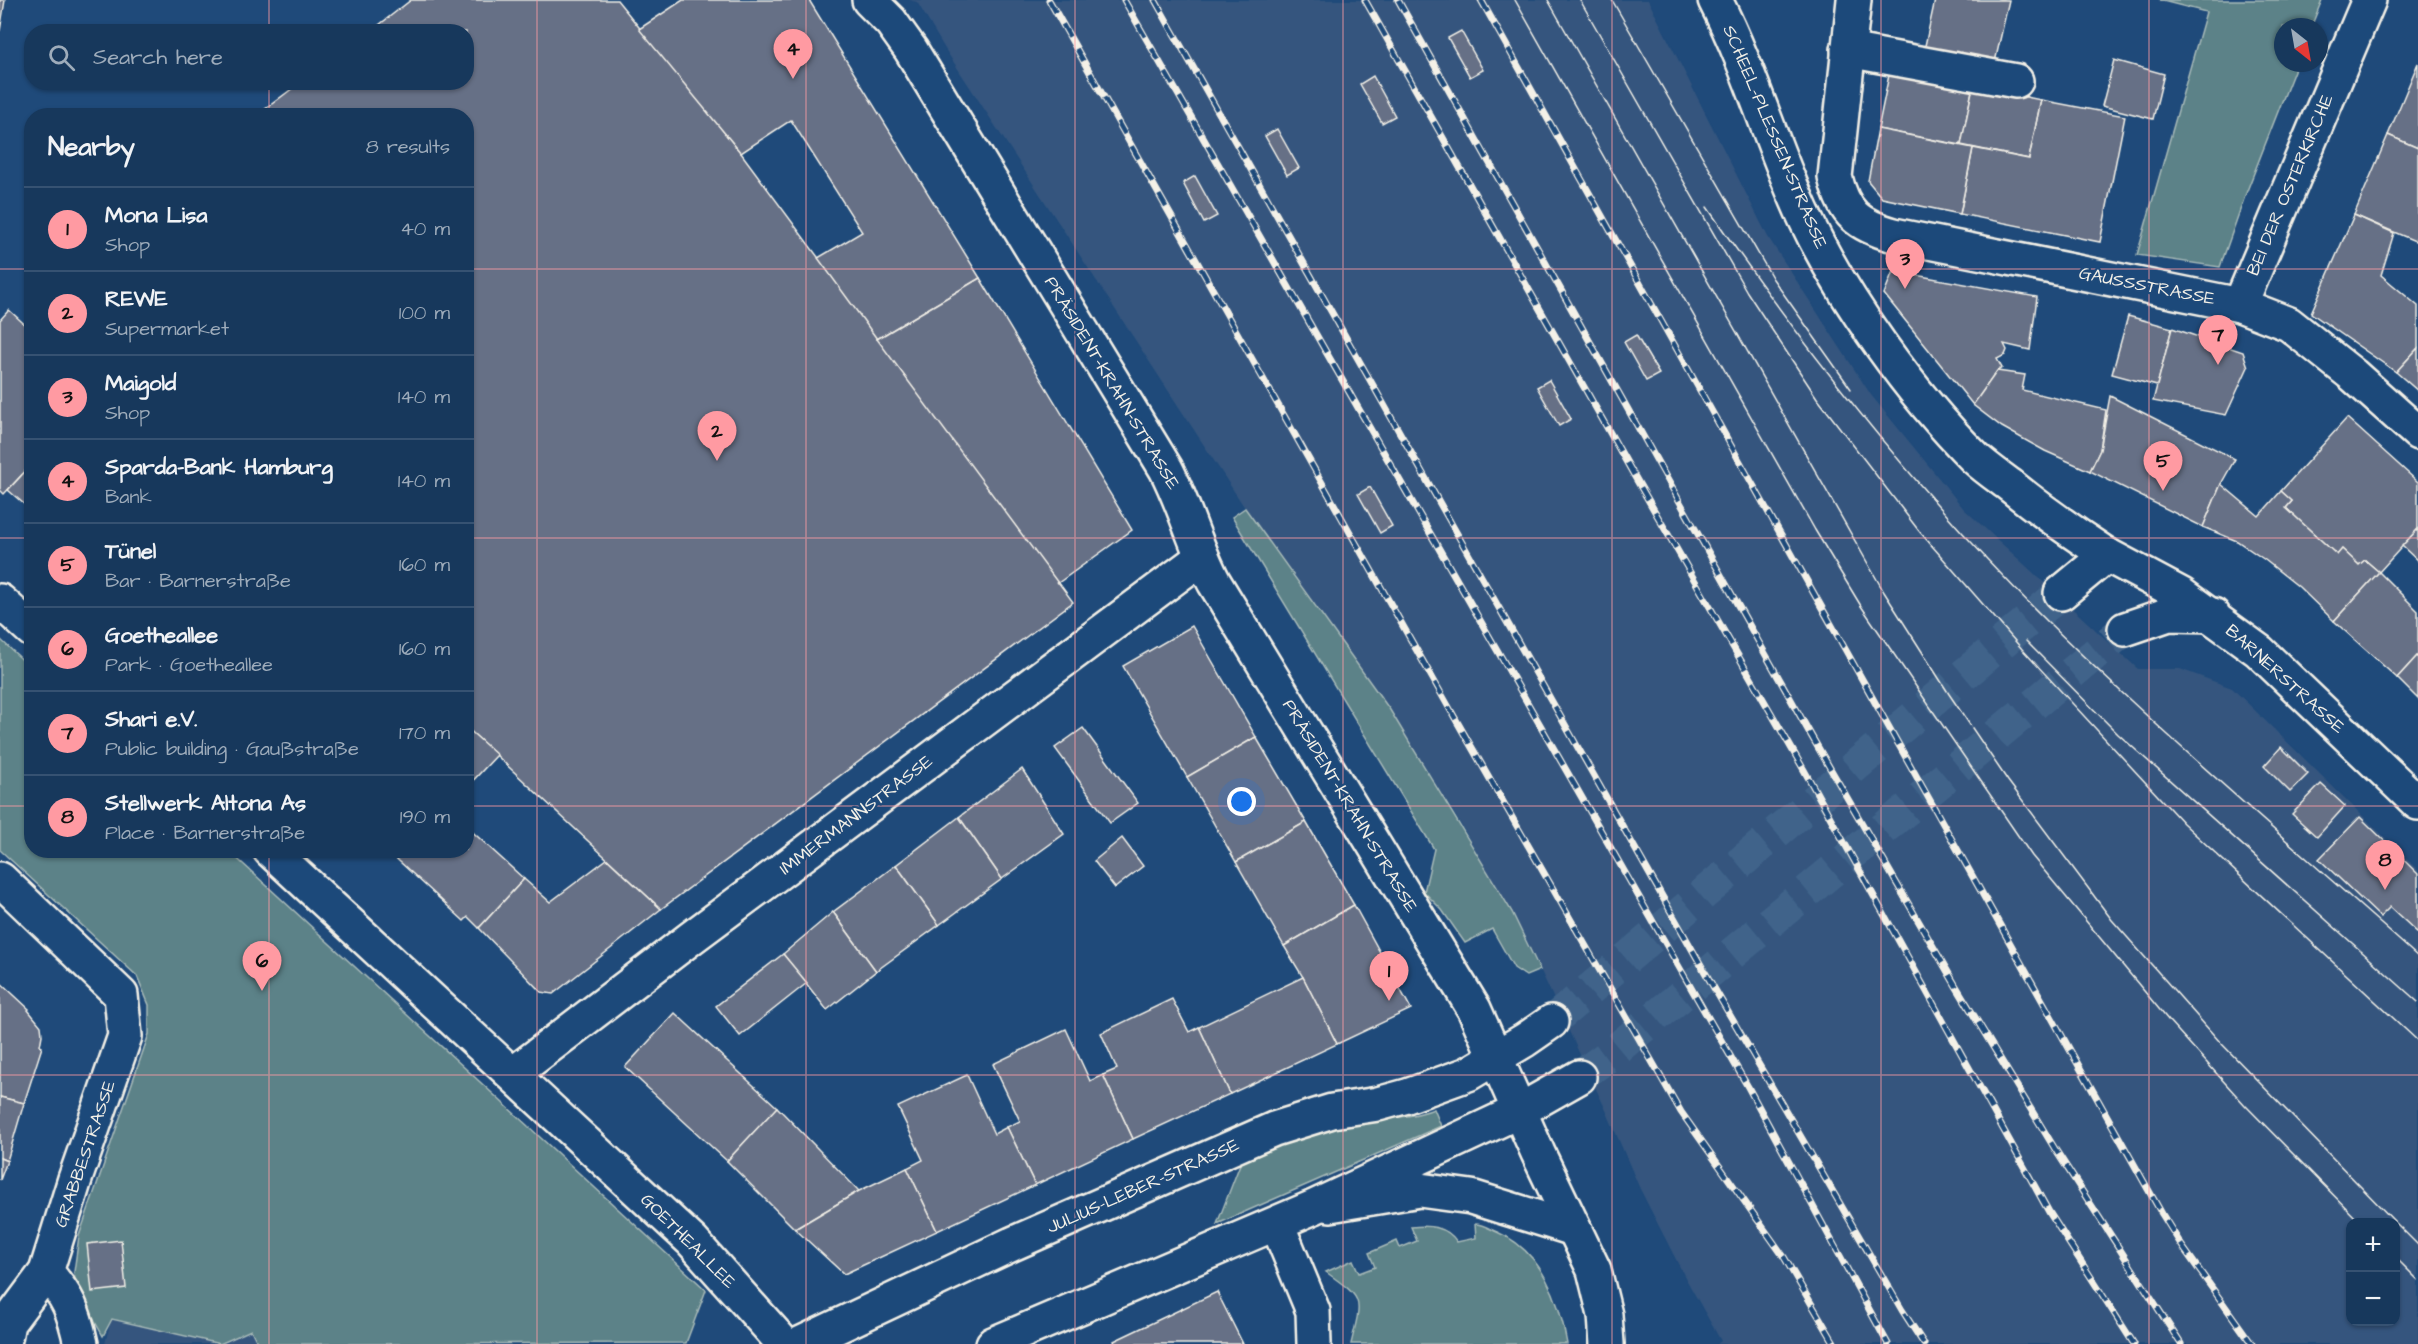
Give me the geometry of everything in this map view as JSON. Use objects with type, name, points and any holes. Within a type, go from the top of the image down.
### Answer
[{"type":"street","name":"PRÄSIDENT-KRAHN-STRASSE","points":[[869,0],[891,22],[911,50],[1166,469],[1187,514],[1201,558],[1474,1009],[1594,1270],[1601,1293],[1607,1344]]},
{"type":"street","name":"SCHEEL-PLESSEN-STRASSE","points":[[1715,0],[1745,66],[1793,191],[1813,234],[1847,293],[1883,346],[1942,423],[1977,459],[2062,526],[2106,555]]},
{"type":"street","points":[[1854,0],[1848,50],[2016,81]]},
{"type":"street","name":"BEI DER OSTERKIRCHE","points":[[2240,304],[2369,0]]},
{"type":"street","name":"GAUSSSTRASSE","points":[[1848,50],[1835,177],[1848,211],[1864,225],[2240,304],[2289,324],[2353,375],[2418,433]]},
{"type":"street","points":[[2061,593],[2106,555],[2127,577],[2132,596],[2125,629],[2169,614],[2213,615]]},
{"type":"street","name":"BARNERSTRASSE","points":[[2106,555],[2182,595],[2213,615],[2259,651],[2418,802]]},
{"type":"street","name":"IMMERMANNSTRASSE","points":[[513,1074],[691,938],[1201,558]]},
{"type":"street","points":[[0,601],[24,623]]},
{"type":"street","name":"GOETHEALLEE","points":[[279,858],[692,1241],[784,1344]]},
{"type":"street","name":"GRABBESTRASSE","points":[[0,879],[121,995],[124,1036],[46,1272],[8,1323],[4,1344]]},
{"type":"street","name":"JULIUS-LEBER-STRASSE","points":[[800,1344],[1012,1244],[1274,1129],[1332,1111],[1378,1104],[1407,1096],[1468,1074],[1497,1058],[1551,1022]]},
{"type":"street","points":[[993,1344],[1277,1224],[1519,1111],[1579,1077]]},
{"type":"street","points":[[1314,1207],[1420,1190],[1471,1197],[1575,1229]]},
{"type":"street","points":[[1277,1224],[1313,1311],[1314,1344]]},
{"type":"street","points":[[46,1272],[64,1292],[76,1320],[81,1344]]},
{"type":"shaded area","points":[[909,0],[1648,0],[1768,237],[1871,395],[1964,509],[2138,669],[2180,669],[2232,688],[2418,870],[2418,1344],[1717,1344],[1721,1341],[1640,1189],[1605,1108],[1524,935],[1463,828],[1390,710],[1245,508],[945,49],[917,2]]},
{"type":"shaded area","points":[[111,1319],[220,1344],[105,1344]]},
{"type":"shaded area","points":[[251,1330],[258,1344],[223,1344]]},
{"type":"green space","points":[[2159,0],[2322,0],[2315,18],[2274,18],[2274,72],[2293,72],[2220,267],[2137,255],[2206,12]]},
{"type":"green space","points":[[1245,508],[1390,710],[1512,912],[1540,970],[1526,976],[1514,968],[1492,929],[1465,943],[1442,910],[1424,892],[1434,849],[1232,517]]},
{"type":"green space","points":[[0,639],[24,661],[24,858],[237,858],[706,1290],[686,1343],[258,1344],[251,1330],[220,1344],[112,1319],[103,1336],[76,1288],[74,1272],[79,1236],[149,1034],[149,1005],[137,976],[0,850]]},
{"type":"green space","points":[[1434,1109],[1441,1126],[1217,1224],[1242,1159],[1326,1128],[1405,1116]]},
{"type":"green space","points":[[1475,1224],[1512,1240],[1537,1264],[1553,1294],[1567,1344],[1351,1344],[1357,1317],[1357,1301],[1348,1289],[1326,1272],[1353,1260],[1359,1273],[1375,1267],[1369,1253],[1397,1241],[1400,1248],[1417,1241],[1411,1227],[1437,1228],[1448,1233],[1457,1242],[1476,1238]]},
{"type":"building","points":[[0,0],[5,0],[0,31]]},
{"type":"building","points":[[411,0],[617,0],[741,153],[1073,602],[661,909],[474,734],[474,108],[267,108],[290,90],[474,90],[474,24],[380,24]]},
{"type":"building","points":[[683,0],[809,0],[980,278],[877,339],[818,258],[862,232],[791,120],[741,153],[639,29]]},
{"type":"building","points":[[1935,0],[2009,0],[1993,71],[1923,55]]},
{"type":"building","points":[[1461,31],[1483,70],[1470,77],[1448,38]]},
{"type":"building","points":[[2114,60],[2164,74],[2153,119],[2102,106]]},
{"type":"building","points":[[2418,63],[2418,148],[2388,135]]},
{"type":"building","points":[[1890,70],[1973,86],[1961,145],[1878,129]]},
{"type":"building","points":[[1373,76],[1395,116],[1382,123],[1360,84]]},
{"type":"building","points":[[1973,86],[2041,100],[2029,159],[1961,145]]},
{"type":"building","points":[[2041,100],[2125,116],[2100,242],[1960,214],[1973,148],[2029,159]]},
{"type":"building","points":[[1277,129],[1299,168],[1287,175],[1265,136]]},
{"type":"building","points":[[1878,129],[1973,148],[1960,214],[1882,198],[1868,181]]},
{"type":"building","points":[[2388,135],[2418,148],[2418,233],[2415,241],[2354,215]]},
{"type":"building","points":[[1195,176],[1217,216],[1204,223],[1183,183]]},
{"type":"building","points":[[2354,215],[2394,233],[2381,275],[2418,306],[2418,348],[2396,372],[2311,313]]},
{"type":"building","points":[[1893,271],[2037,297],[2030,350],[2004,344],[2007,350],[2005,355],[1997,359],[2002,368],[1997,371],[1973,405],[1884,294]]},
{"type":"building","points":[[980,278],[1132,530],[1058,583],[877,339]]},
{"type":"building","points":[[9,310],[24,324],[24,473],[4,494],[0,490],[0,320]]},
{"type":"building","points":[[2128,316],[2172,328],[2157,386],[2112,374]]},
{"type":"building","points":[[2172,328],[2243,352],[2248,367],[2226,415],[2153,401]]},
{"type":"building","points":[[1636,335],[1659,374],[1646,381],[1624,342]]},
{"type":"building","points":[[2418,348],[2418,391],[2396,372]]},
{"type":"building","points":[[1997,371],[2025,375],[2022,390],[2106,410],[2100,450],[2090,471],[2045,451],[2002,427],[1973,405]]},
{"type":"building","points":[[1549,380],[1571,419],[1559,426],[1537,387]]},
{"type":"building","points":[[2110,396],[2235,459],[2221,484],[2203,527],[2090,471],[2100,450]]},
{"type":"building","points":[[2347,418],[2418,482],[2418,529],[2379,572],[2365,560],[2359,565],[2342,549],[2337,555],[2286,508],[2292,501],[2281,491]]},
{"type":"building","points":[[24,473],[24,504],[8,490]]},
{"type":"building","points":[[2221,484],[2259,516],[2281,491],[2292,501],[2286,508],[2337,555],[2342,549],[2359,565],[2365,560],[2379,572],[2334,621],[2299,587],[2265,560],[2237,541],[2203,527]]},
{"type":"building","points":[[1370,487],[1392,526],[1380,533],[1358,494]]},
{"type":"building","points":[[2418,529],[2418,561],[2402,546]]},
{"type":"building","points":[[2379,572],[2418,611],[2418,655],[2397,678],[2334,621]]},
{"type":"building","points":[[1192,626],[1256,737],[1187,777],[1123,666]]},
{"type":"building","points":[[2418,655],[2418,699],[2397,678]]},
{"type":"building","points":[[1083,728],[1138,803],[1110,823],[1055,748]]},
{"type":"building","points":[[474,734],[497,755],[474,779]]},
{"type":"building","points":[[1256,737],[1306,822],[1236,862],[1187,777]]},
{"type":"building","points":[[2281,747],[2308,774],[2290,792],[2264,766]]},
{"type":"building","points":[[1022,769],[1064,834],[1002,879],[959,817]]},
{"type":"building","points":[[2321,784],[2345,806],[2317,837],[2292,814]]},
{"type":"building","points":[[959,817],[1002,879],[939,925],[896,865]]},
{"type":"building","points":[[2360,817],[2418,874],[2418,933],[2390,907],[2380,917],[2319,859]]},
{"type":"building","points":[[1306,822],[1354,905],[1284,946],[1236,862]]},
{"type":"building","points":[[474,833],[524,879],[479,928],[468,917],[464,921],[396,858],[474,858]]},
{"type":"building","points":[[1122,838],[1143,866],[1115,888],[1094,861]]},
{"type":"building","points":[[607,859],[661,909],[553,994],[541,992],[479,928],[524,879],[550,902]]},
{"type":"building","points":[[896,865],[939,925],[876,971],[833,912]]},
{"type":"building","points":[[1354,905],[1411,1009],[1337,1044],[1303,977],[1284,946]]},
{"type":"building","points":[[833,912],[876,971],[827,1010],[783,954]]},
{"type":"building","points":[[783,954],[807,983],[740,1036],[716,1006]]},
{"type":"building","points":[[1303,977],[1337,1044],[1230,1094],[1199,1027]]},
{"type":"building","points":[[0,982],[29,1009],[41,1026],[40,1046],[42,1047],[24,1103],[0,1097]]},
{"type":"building","points":[[1172,999],[1189,1032],[1199,1027],[1230,1094],[1133,1139],[1103,1075],[1117,1069],[1101,1033]]},
{"type":"building","points":[[675,1013],[777,1107],[727,1161],[625,1067]]},
{"type":"building","points":[[1066,1029],[1090,1081],[1103,1075],[1133,1139],[1035,1185],[1007,1127],[1020,1121],[993,1064]]},
{"type":"building","points":[[967,1075],[994,1134],[1007,1127],[1035,1185],[937,1231],[907,1168],[923,1160],[898,1107]]},
{"type":"building","points":[[0,1097],[24,1103],[7,1161],[0,1158]]},
{"type":"building","points":[[777,1107],[859,1191],[795,1229],[727,1161]]},
{"type":"building","points":[[0,1158],[7,1161],[0,1180]]},
{"type":"building","points":[[907,1168],[937,1231],[844,1274],[795,1229],[859,1191]]},
{"type":"building","points":[[121,1240],[126,1288],[92,1292],[87,1244]]},
{"type":"building","points":[[1217,1292],[1243,1344],[1115,1344],[1114,1341]]},
{"type":"tunnel","points":[[1551,1022],[2061,593]]},
{"type":"tunnel","points":[[1579,1077],[1608,1056],[2125,629]]},
{"type":"tram line","points":[[1515,0],[1815,530],[1861,606],[2032,856],[2169,1021],[2245,1105],[2356,1218]]},
{"type":"tram line","points":[[1548,0],[1884,592],[2008,781],[2112,920],[2220,1042],[2391,1218]]},
{"type":"tram line","points":[[1580,0],[1747,292],[1817,398],[1919,531],[2022,649],[2183,823],[2418,1041]]},
{"type":"tram line","points":[[1612,0],[1773,279],[1851,389]]},
{"type":"tram line","points":[[1707,207],[1785,316],[1867,422],[1954,524],[2000,573],[2138,707],[2418,957]]},
{"type":"tram line","points":[[2026,641],[2118,734],[2418,1002]]},
{"type":"tram line","points":[[2400,1227],[2418,1245]]},
{"type":"tram line","points":[[2400,1262],[2418,1280]]},
{"type":"railway","points":[[1049,0],[1455,718],[1681,1112],[1784,1257],[1835,1344]]},
{"type":"railway","points":[[1124,0],[1748,1087],[1888,1344]]},
{"type":"railway","points":[[1155,0],[1714,988],[1924,1344]]},
{"type":"railway","points":[[1365,0],[1804,770],[2049,1212],[2134,1344]]},
{"type":"railway","points":[[1398,0],[1812,737],[1956,986],[2055,1149],[2181,1344]]},
{"type":"railway","points":[[1481,0],[2162,1214],[2252,1344]]},
{"type":"place","name":"Sparda-Bank Hamburg","points":[[793,79]]},
{"type":"place","name":"Maigold","points":[[1905,289]]},
{"type":"place","name":"Shari e.V.","points":[[2218,365]]},
{"type":"place","name":"REWE","points":[[717,461]]},
{"type":"place","name":"Tünel","points":[[2163,491]]},
{"type":"place","name":"Stellwerk Altona As","points":[[2385,890]]},
{"type":"place","name":"Goetheallee","points":[[262,991]]},
{"type":"place","name":"Mona Lisa","points":[[1389,1001]]}]
